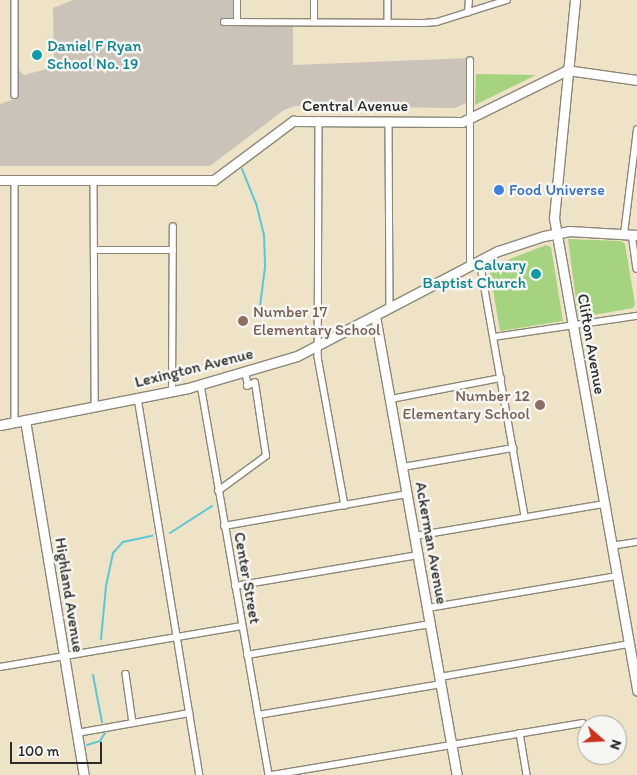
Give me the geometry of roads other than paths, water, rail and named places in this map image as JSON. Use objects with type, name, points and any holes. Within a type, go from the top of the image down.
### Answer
[{"type":"street","points":[[15,0],[15,95]]},
{"type":"street","points":[[237,0],[237,22]]},
{"type":"street","points":[[314,0],[314,22]]},
{"type":"street","points":[[388,0],[388,22]]},
{"type":"street","points":[[468,13],[469,0]]},
{"type":"street","points":[[224,22],[437,22],[507,0]]},
{"type":"street","name":"Clifton Avenue","points":[[575,1],[554,218],[637,686]]},
{"type":"street","points":[[470,61],[470,266]]},
{"type":"street","points":[[567,70],[637,80]]},
{"type":"street","name":"Central Avenue","points":[[0,180],[214,180],[293,121],[457,122],[470,118],[567,70]]},
{"type":"street","points":[[319,120],[318,346],[345,506]]},
{"type":"street","points":[[389,121],[390,308]]},
{"type":"street","points":[[637,130],[631,234],[637,269]]},
{"type":"street","points":[[15,180],[15,422]]},
{"type":"street","points":[[94,180],[95,406]]},
{"type":"street","points":[[172,391],[174,227]]},
{"type":"street","name":"Lexington Avenue","points":[[0,425],[201,385],[245,372],[318,346],[498,251],[557,232],[631,234]]},
{"type":"street","points":[[94,250],[173,250]]},
{"type":"street","points":[[480,261],[525,517]]},
{"type":"street","name":"Ackerman Avenue","points":[[375,316],[457,775]]},
{"type":"street","points":[[494,338],[637,316]]},
{"type":"street","points":[[218,491],[266,456],[255,383],[248,386],[245,372]]},
{"type":"street","points":[[391,399],[501,378]]},
{"type":"street","name":"Center Street","points":[[201,385],[224,526],[270,775]]},
{"type":"street","points":[[138,398],[200,775]]},
{"type":"street","name":"Highland Avenue","points":[[25,420],[84,775]]},
{"type":"street","points":[[403,467],[513,448]]},
{"type":"street","points":[[224,526],[408,494]]},
{"type":"street","points":[[415,536],[604,504]]},
{"type":"street","points":[[611,546],[637,542]]},
{"type":"street","points":[[235,586],[418,555]]},
{"type":"street","points":[[428,608],[617,576]]},
{"type":"street","points":[[247,656],[431,624]]},
{"type":"street","points":[[0,667],[242,626]]},
{"type":"street","points":[[258,715],[629,644]]},
{"type":"street","points":[[126,674],[133,723]]},
{"type":"street","points":[[77,733],[189,713]]},
{"type":"street","points":[[270,775],[577,723]]},
{"type":"street","points":[[520,733],[527,775]]},
{"type":"waterway","points":[[242,169],[256,203],[264,235],[265,267],[259,314]]},
{"type":"waterway","points":[[170,533],[212,506]]},
{"type":"waterway","points":[[101,639],[106,586],[113,553],[123,542],[152,536]]},
{"type":"waterway","points":[[93,675],[102,722]]},
{"type":"waterway","points":[[87,745],[100,741],[105,733]]},
{"type":"place","name":"Daniel F Ryan School No. 19","points":[[37,55]]},
{"type":"place","name":"Food Universe","points":[[499,190]]},
{"type":"place","name":"Calvary Baptist Church","points":[[536,274]]},
{"type":"place","name":"Number 17 Elementary School","points":[[243,321]]},
{"type":"place","name":"Number 12 Elementary School","points":[[540,405]]}]
